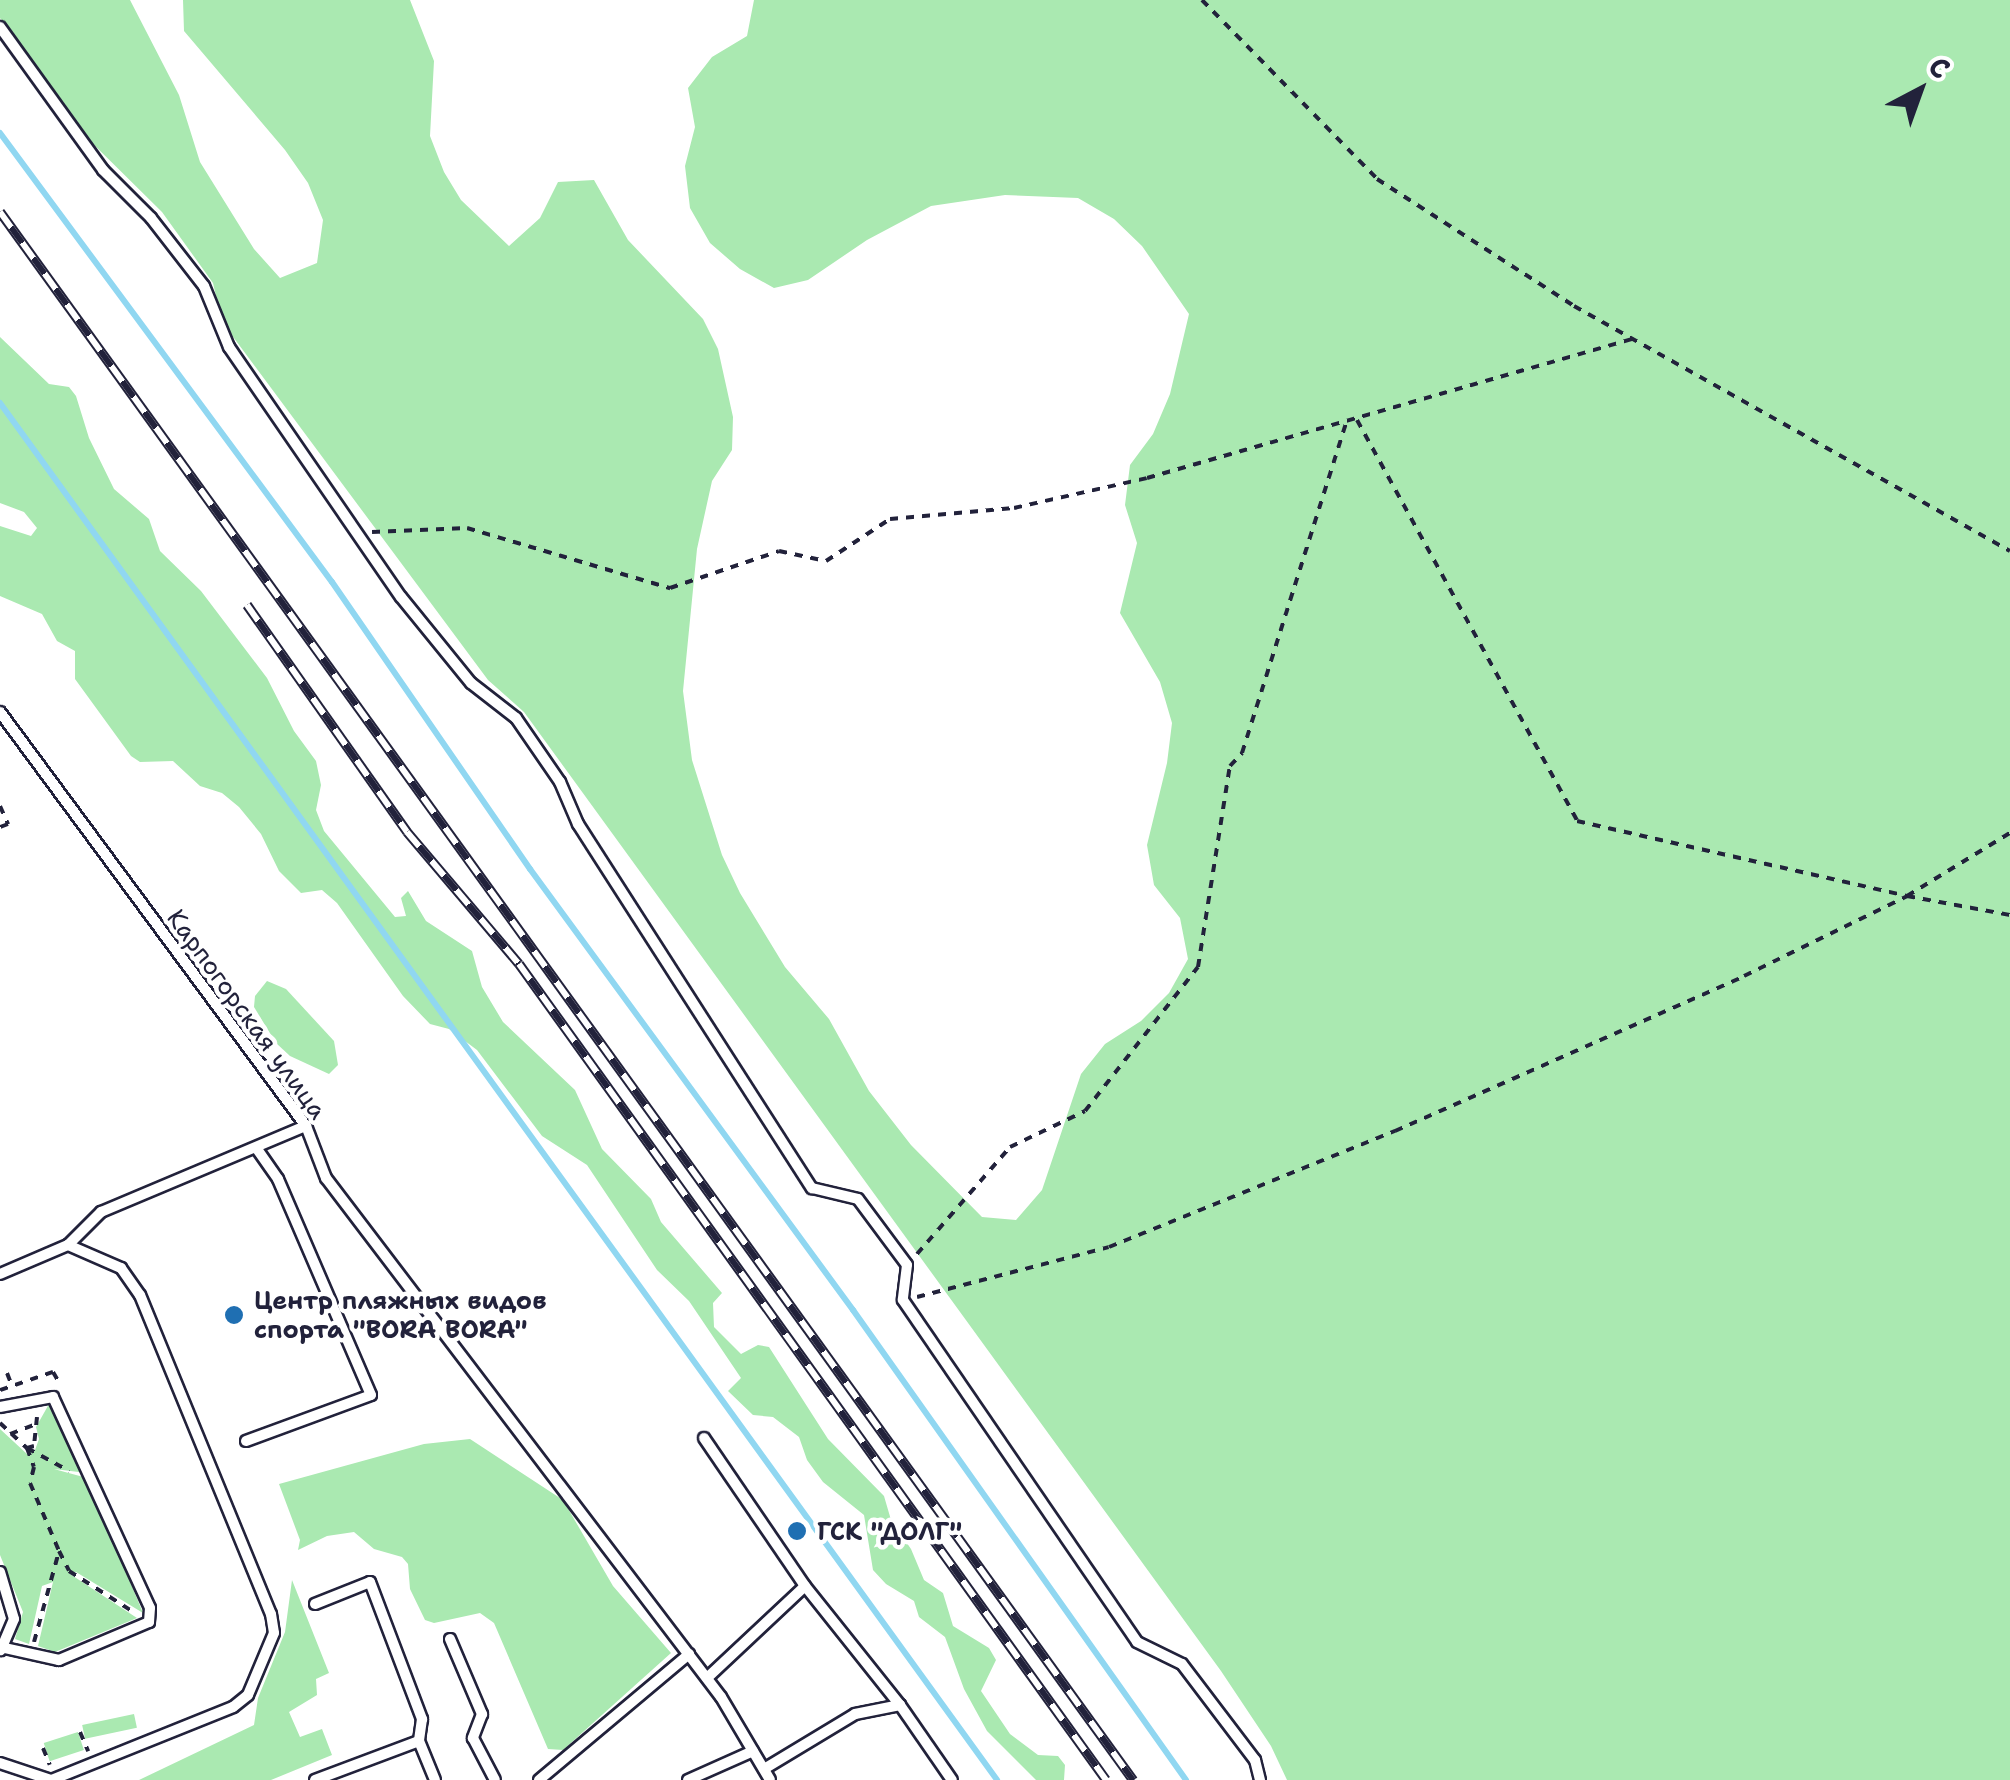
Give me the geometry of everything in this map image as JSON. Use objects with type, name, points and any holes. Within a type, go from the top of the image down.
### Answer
[{"type":"lane","points":[[0,27],[103,170],[151,218],[204,286],[229,347],[401,597],[472,684],[516,718],[560,782],[578,824],[812,1188],[858,1199],[907,1265],[903,1300],[1137,1642],[1182,1664],[1255,1760],[1260,1780]]},
{"type":"lane","name":"Карпогорская улица","points":[[0,712],[306,1126],[326,1178],[707,1678],[770,1780]]},
{"type":"lane","points":[[0,1274],[68,1245],[102,1212],[306,1126]]},
{"type":"lane","points":[[246,1441],[371,1396],[278,1179],[257,1148]]},
{"type":"lane","points":[[0,1763],[51,1780],[233,1708],[248,1696],[274,1633],[271,1614],[140,1295],[121,1268],[68,1245]]},
{"type":"lane","points":[[0,1407],[54,1397],[150,1608],[149,1622],[59,1660],[32,1652],[3,1650],[14,1619],[0,1572]]},
{"type":"lane","points":[[704,1438],[805,1586],[900,1705],[952,1780]]},
{"type":"lane","points":[[316,1604],[370,1582],[422,1719],[419,1740],[435,1780]]},
{"type":"lane","points":[[707,1678],[805,1586]]},
{"type":"lane","points":[[450,1639],[482,1714],[473,1738],[495,1780]]},
{"type":"lane","points":[[539,1780],[689,1654]]},
{"type":"lane","points":[[764,1769],[855,1714],[900,1705]]},
{"type":"lane","points":[[315,1780],[419,1740]]},
{"type":"lane","points":[[688,1780],[753,1751]]},
{"type":"path","points":[[1202,0],[1377,180],[1632,339],[2010,551]]},
{"type":"path","points":[[357,532],[467,528],[670,588],[779,550],[826,561],[890,519],[1014,508],[1147,478],[1632,339]]},
{"type":"path","points":[[1356,418],[1577,821],[1907,896],[2010,914]]},
{"type":"path","points":[[907,1265],[1010,1147],[1085,1110],[1198,968],[1230,766],[1242,753],[1347,421]]},
{"type":"path","points":[[0,806],[8,824],[0,828]]},
{"type":"path","points":[[903,1300],[1109,1247],[1613,1037],[1907,896],[2010,832]]},
{"type":"path","points":[[7,1373],[12,1386]]},
{"type":"path","points":[[27,1448],[34,1446],[33,1425],[45,1399]]},
{"type":"path","points":[[0,1423],[56,1468],[81,1474]]},
{"type":"path","points":[[10,1434],[33,1425]]},
{"type":"path","points":[[27,1448],[34,1467],[30,1482],[69,1571],[149,1622]]},
{"type":"path","points":[[32,1652],[59,1552]]},
{"type":"path","points":[[80,1732],[88,1751]]},
{"type":"path","points":[[76,1756],[103,1745]]},
{"type":"path","points":[[43,1748],[50,1766]]},
{"type":"path","points":[[42,1765],[62,1760]]},
{"type":"green space","points":[[0,0],[130,0],[179,95],[200,162],[254,249],[280,278],[317,263],[323,220],[308,183],[285,150],[184,31],[183,0],[410,0],[434,61],[430,136],[444,172],[461,200],[509,246],[540,218],[558,182],[594,180],[628,240],[703,319],[718,349],[733,417],[732,450],[712,481],[697,549],[683,691],[692,760],[722,855],[785,967],[829,1019],[869,1091],[911,1145],[982,1217],[1016,1220],[1042,1190],[1081,1074],[1105,1044],[1141,1021],[1169,993],[1188,959],[1180,918],[1154,885],[1147,845],[1167,763],[1172,723],[1160,682],[1120,613],[1137,543],[1125,505],[1130,465],[1153,434],[1170,394],[1189,314],[1142,246],[1114,219],[1078,198],[1005,195],[931,206],[867,240],[808,280],[774,288],[740,269],[710,243],[690,208],[685,166],[695,127],[688,88],[712,57],[747,36],[754,0],[2010,0],[2010,1780],[1287,1780],[1271,1746],[1221,1671],[524,712],[488,680],[222,322],[213,283],[162,212],[80,131],[0,18]]},
{"type":"green space","points":[[0,337],[49,384],[69,387],[114,489],[149,519],[160,551],[201,591],[267,678],[294,731],[316,761],[321,785],[316,810],[324,831],[395,917],[406,916],[401,898],[408,891],[426,921],[472,951],[482,987],[503,1022],[575,1090],[602,1149],[651,1199],[661,1222],[722,1293],[713,1303],[714,1327],[741,1354],[758,1345],[769,1347],[828,1439],[884,1496],[891,1520],[911,1549],[924,1580],[943,1593],[953,1626],[989,1648],[996,1660],[981,1691],[1010,1734],[1038,1755],[1058,1756],[1065,1765],[1064,1780],[1036,1780],[987,1731],[964,1689],[945,1637],[919,1617],[914,1601],[886,1584],[873,1570],[864,1515],[823,1482],[807,1460],[799,1437],[773,1417],[753,1415],[728,1391],[741,1378],[689,1301],[657,1270],[587,1165],[542,1136],[477,1050],[449,1029],[430,1024],[403,996],[337,903],[322,890],[301,893],[279,871],[261,834],[239,807],[222,793],[200,786],[173,761],[140,762],[131,756],[75,679],[75,651],[57,641],[42,614],[0,596],[0,526],[31,536],[37,528],[24,512],[0,503]]},
{"type":"green space","points":[[267,981],[286,989],[334,1041],[338,1065],[329,1074],[290,1056],[276,1043],[254,1007],[255,996]]},
{"type":"green space","points":[[53,1397],[87,1473],[54,1469],[87,1478],[143,1613],[76,1572],[70,1574],[137,1618],[55,1652],[38,1646],[53,1582],[42,1586],[29,1644],[15,1639],[23,1612],[0,1555],[0,1429],[27,1454],[35,1450],[39,1439],[36,1427]]},
{"type":"green space","points":[[470,1439],[563,1500],[613,1586],[671,1653],[563,1750],[548,1749],[494,1623],[480,1613],[434,1623],[425,1620],[410,1589],[408,1564],[402,1557],[374,1549],[354,1532],[327,1536],[298,1550],[300,1540],[279,1484],[424,1444]]},
{"type":"green space","points":[[292,1580],[329,1673],[316,1679],[317,1695],[289,1712],[300,1737],[322,1729],[332,1755],[271,1780],[139,1780],[254,1725],[258,1698],[285,1632]]},
{"type":"green space","points":[[134,1714],[137,1728],[85,1739],[82,1725]]},
{"type":"green space","points":[[78,1732],[84,1750],[50,1761],[44,1743]]},
{"type":"waterway","points":[[0,133],[332,582],[530,869],[853,1310],[1186,1780]]},
{"type":"waterway","points":[[0,403],[997,1780]]},
{"type":"railway","points":[[0,212],[1133,1780]]},
{"type":"railway","points":[[247,605],[407,832],[519,964],[1106,1780]]},
{"type":"place","name":"Центр пляжных видов спорта \"BORA BORA\"","points":[[234,1315]]},
{"type":"place","name":"ГСК \"ДОЛГ\"","points":[[797,1531]]}]
